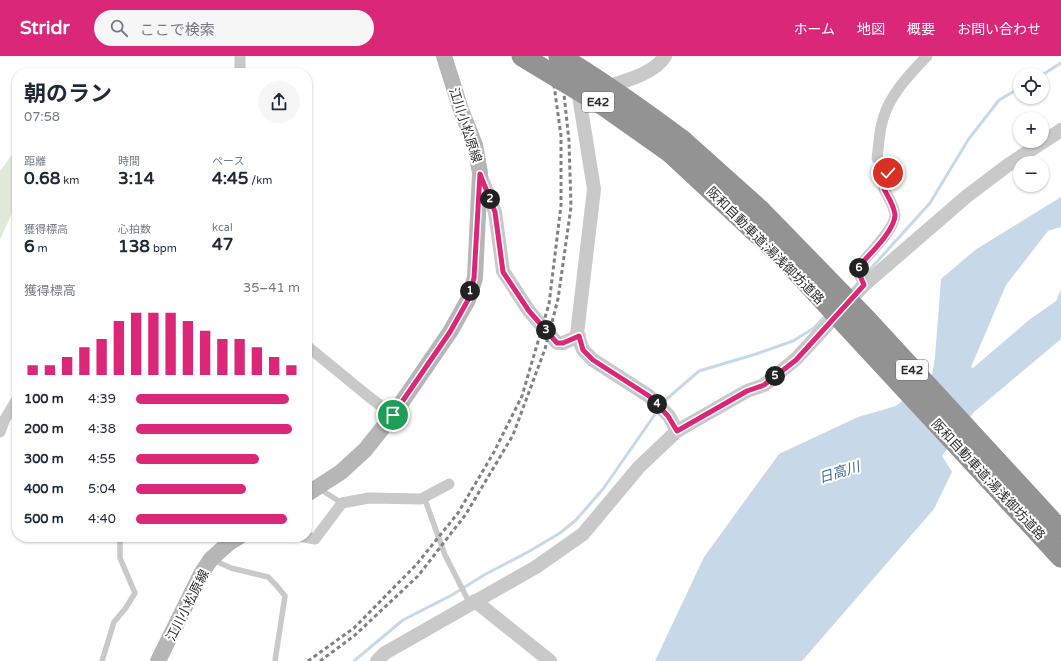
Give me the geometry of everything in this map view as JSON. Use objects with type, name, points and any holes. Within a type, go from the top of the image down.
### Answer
[{"type":"highway","name":"阪和自動車道;湯浅御坊道路","points":[[522,56],[596,101],[677,147],[761,211],[866,320],[1061,531]]},
{"type":"highway","name":"阪和自動車道;湯浅御坊道路","points":[[559,56],[588,73],[651,117],[677,147],[787,261],[1061,557]]},
{"type":"main road","name":"江川小松原線","points":[[312,486],[341,472],[365,450],[393,415],[450,332],[468,300],[474,278],[480,174],[475,145],[461,110],[444,56]]},
{"type":"main road","name":"江川小松原線","points":[[158,661],[201,574],[211,559],[232,542]]},
{"type":"street","points":[[240,56],[240,68]]},
{"type":"street","points":[[572,56],[594,189],[578,334],[583,350],[593,360],[649,396],[668,416],[677,431]]},
{"type":"street","points":[[579,97],[647,72],[662,61],[665,56]]},
{"type":"street","points":[[864,285],[858,271],[859,266],[889,230],[895,216],[893,206],[884,189],[888,173],[878,158],[880,131],[883,117],[893,97],[909,75],[927,56]]},
{"type":"street","points":[[377,661],[385,653],[472,602],[536,567],[583,534],[639,467],[677,431],[747,391],[764,385],[796,360],[864,285],[967,196],[1008,165],[1061,130]]},
{"type":"street","points":[[480,174],[495,212],[503,272],[529,311],[557,343],[563,343],[579,336]]},
{"type":"street","points":[[312,350],[393,415]]},
{"type":"street","points":[[0,432],[5,419],[12,408]]},
{"type":"street","points":[[312,538],[316,539],[342,503],[369,498],[421,499],[449,484]]},
{"type":"street","points":[[472,602],[550,661]]},
{"type":"lane","points":[[312,488],[342,503]]},
{"type":"lane","points":[[424,497],[445,555],[472,602]]},
{"type":"lane","points":[[102,661],[114,622],[125,609],[135,593],[120,558],[120,542]]},
{"type":"lane","points":[[211,559],[231,568],[268,577],[285,596],[274,661]]},
{"type":"green space","points":[[12,155],[12,213],[0,240],[0,171]]},
{"type":"water","name":"日高川","points":[[1061,197],[1061,227],[1048,231],[1006,285],[971,367],[973,368],[1029,320],[1056,301],[1061,290],[1061,339],[974,412],[942,456],[952,472],[934,509],[802,661],[655,661],[704,557],[779,454],[858,417],[896,406],[932,376],[935,357],[941,279],[975,250]]},
{"type":"waterway","points":[[1049,71],[1061,63]]},
{"type":"waterway","points":[[864,276],[930,203],[968,140],[999,100],[1013,92]]},
{"type":"waterway","points":[[662,403],[699,371],[793,341],[814,328],[826,315]]},
{"type":"waterway","points":[[354,661],[403,620],[452,595],[484,575],[528,552],[560,533],[576,520],[603,489],[658,410]]},
{"type":"railway","points":[[308,661],[354,628],[416,565],[458,513],[494,452],[522,396],[549,304],[561,205],[561,136],[550,56]]},
{"type":"railway","points":[[320,661],[354,636],[418,576],[466,514],[513,435],[545,349],[558,299],[571,207],[569,141],[560,56]]},
{"type":"route","points":[[393,415],[450,332],[468,300],[474,278],[480,174],[495,212],[503,272],[529,311],[557,343],[563,343],[579,336],[583,350],[593,360],[649,396],[668,416],[677,431],[747,391],[764,385],[796,360],[864,285],[858,271],[859,266],[889,230],[895,216],[893,206],[884,189],[888,173]]}]
